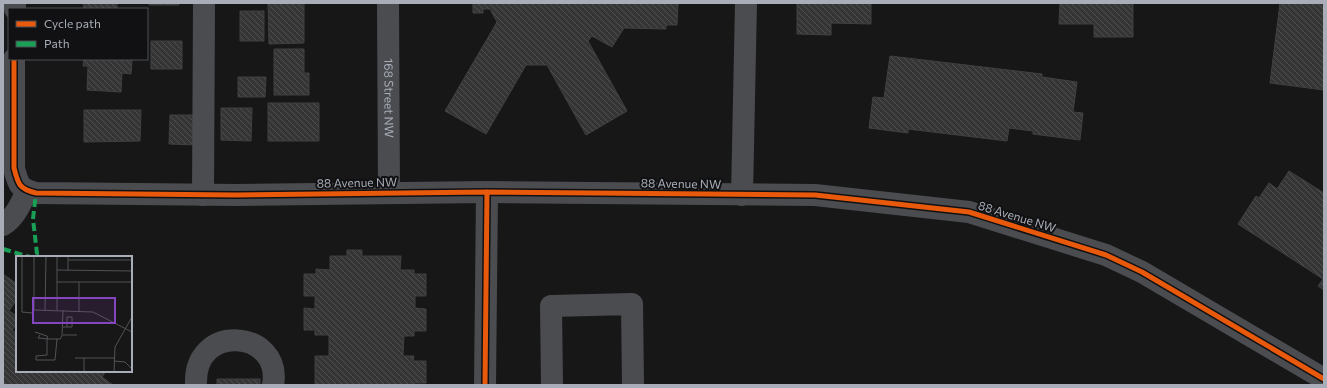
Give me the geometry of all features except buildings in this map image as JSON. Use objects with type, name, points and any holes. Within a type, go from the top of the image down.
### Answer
[{"type":"street","points":[[203,195],[204,3]]},
{"type":"street","name":"168 Street NW","points":[[388,3],[389,192]]},
{"type":"street","points":[[742,195],[746,3]]},
{"type":"street","points":[[3,225],[8,222],[15,213],[27,191],[18,184],[14,168],[14,60]]},
{"type":"street","name":"88 Avenue NW","points":[[27,191],[49,194],[203,195],[389,192],[815,195],[969,212],[1106,255],[1142,272],[1324,379]]},
{"type":"street","points":[[485,385],[487,192]]},
{"type":"street","points":[[552,385],[551,306],[632,304],[633,385]]},
{"type":"street","points":[[196,385],[196,371],[200,359],[209,348],[220,342],[233,339],[246,341],[257,346],[266,356],[272,367],[273,385]]},
{"type":"marked path","points":[[36,193],[33,219],[37,254],[36,256]]},
{"type":"marked path","points":[[3,249],[27,256]]},
{"type":"cycle path","points":[[14,60],[14,168],[20,185],[26,190],[36,193],[236,195],[487,192],[815,195],[969,212],[1106,255],[1142,272],[1324,379]]},
{"type":"cycle path","points":[[485,385],[487,192]]}]
